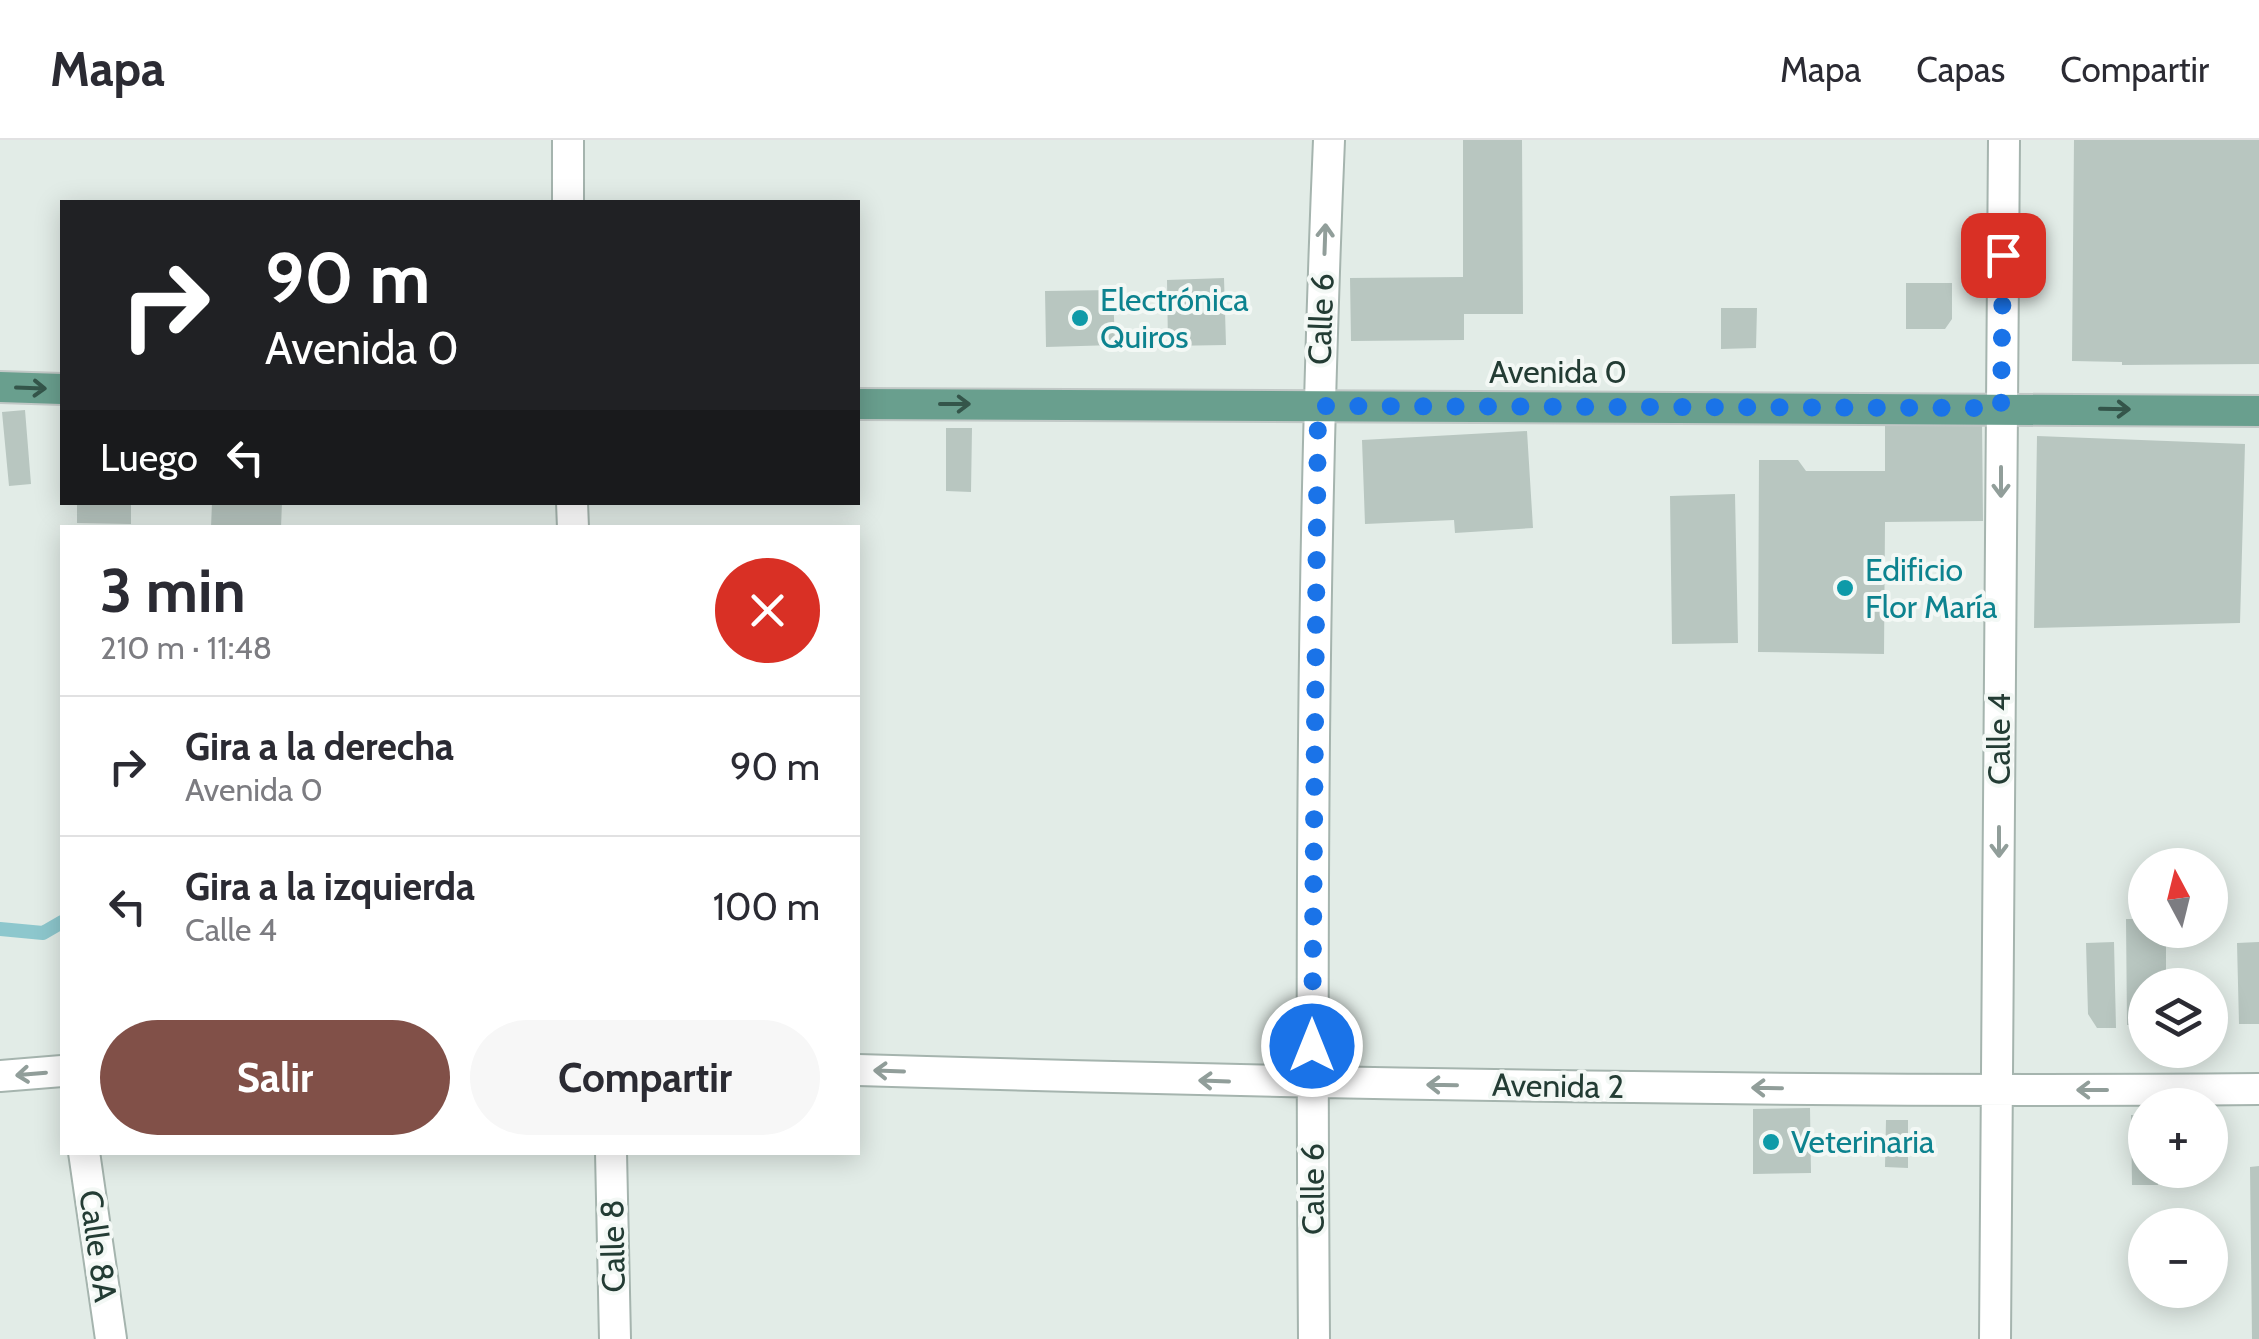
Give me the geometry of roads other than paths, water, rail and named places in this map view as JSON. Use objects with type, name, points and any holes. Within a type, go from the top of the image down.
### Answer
[{"type":"main road","points":[[0,387],[60,388]]},
{"type":"main road","name":"Avenida 0","points":[[860,404],[2259,411]]},
{"type":"street","points":[[568,140],[568,200]]},
{"type":"street","name":"Calle 6","points":[[1314,1339],[1312,1084],[1318,406],[1329,140]]},
{"type":"street","name":"Calle 4","points":[[1995,1339],[2004,140]]},
{"type":"street","name":"Avenida 2","points":[[860,1070],[1312,1084],[1997,1091],[2259,1088]]},
{"type":"street","points":[[0,1076],[60,1071]]},
{"type":"street","name":"Calle 8A","points":[[84,1155],[111,1339]]},
{"type":"street","name":"Calle 8","points":[[611,1155],[615,1339]]},
{"type":"waterway","points":[[0,929],[43,933],[60,923]]},
{"type":"place","name":"Electrónica Quiros","points":[[1080,318]]},
{"type":"place","name":"Edificio Flor María","points":[[1845,588]]},
{"type":"place","name":"Veterinaria","points":[[1771,1142]]}]
